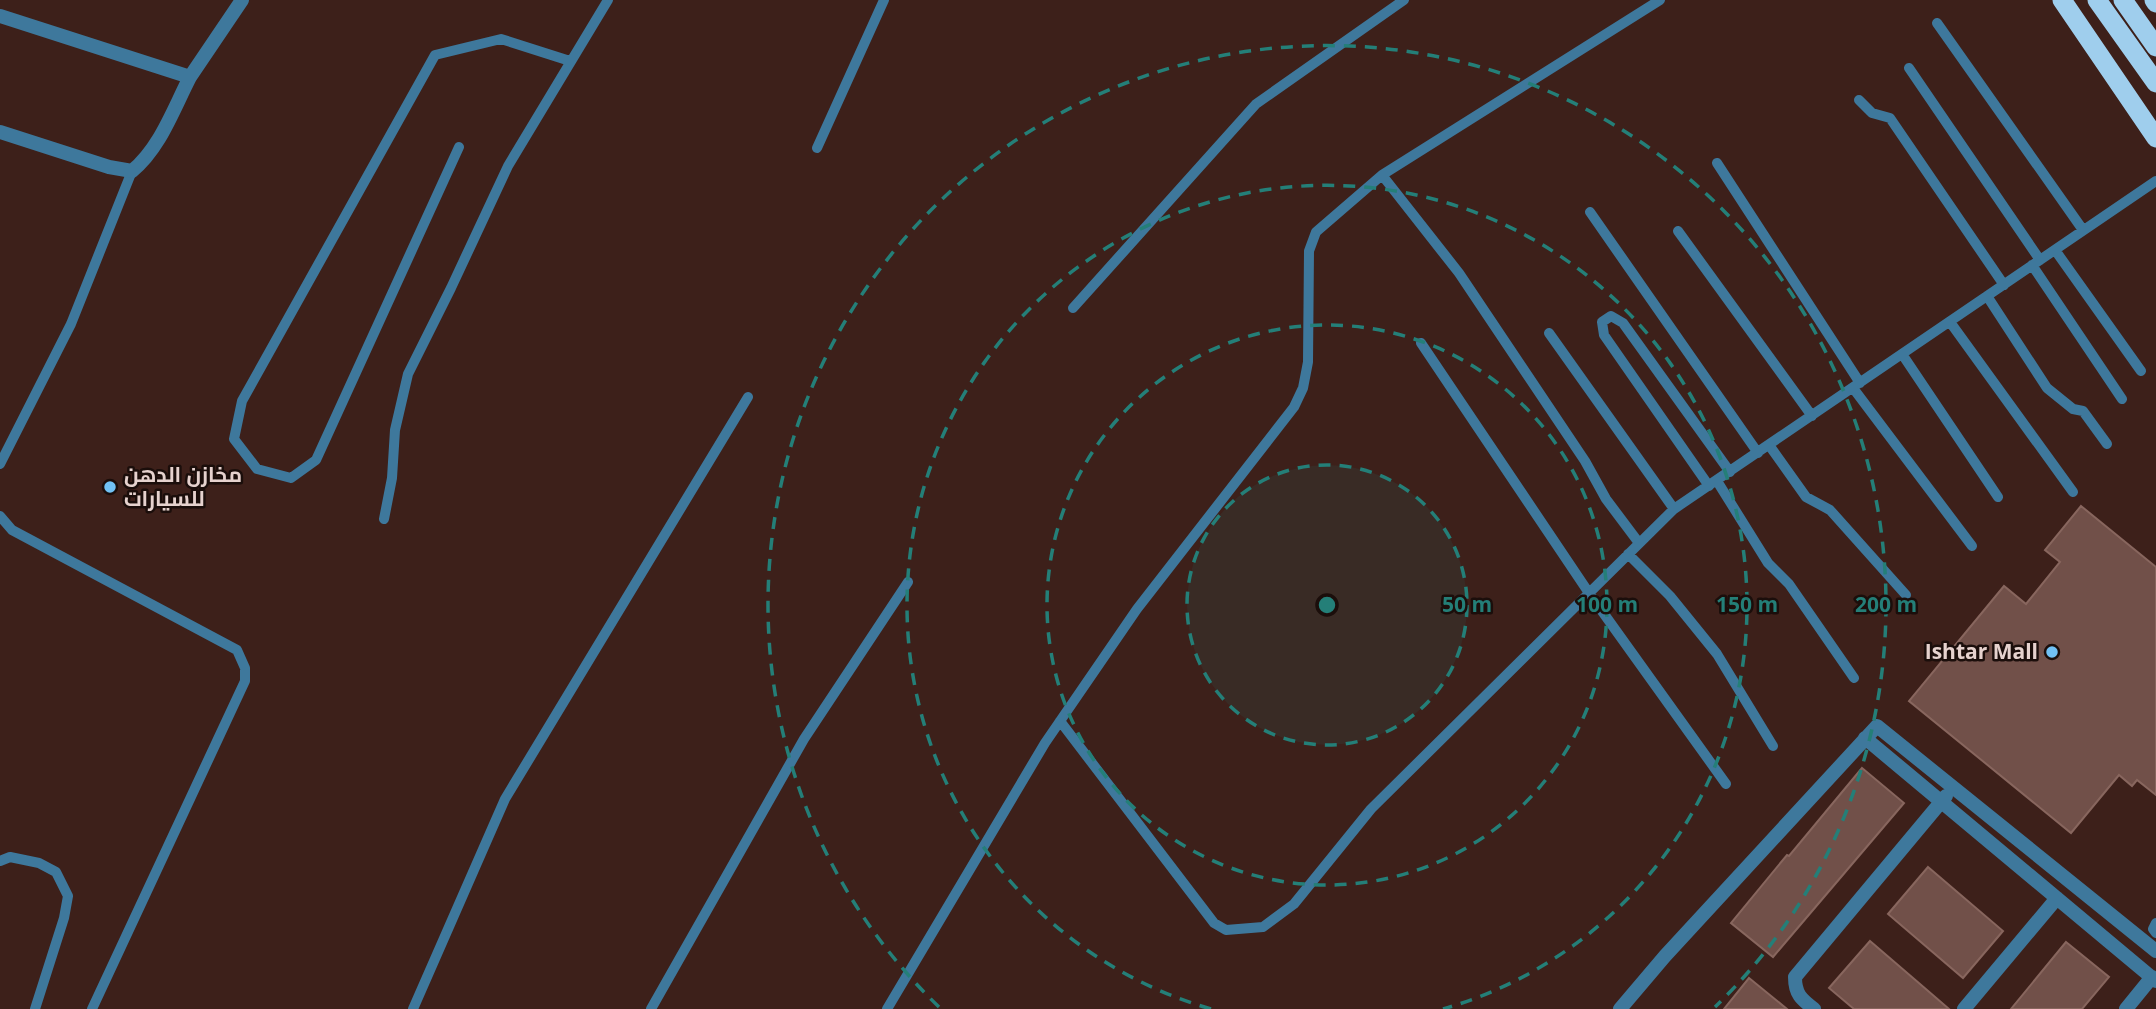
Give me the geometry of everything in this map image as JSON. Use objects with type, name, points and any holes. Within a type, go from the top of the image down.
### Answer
[{"type":"highway","points":[[2062,0],[2156,138]]},
{"type":"highway","points":[[2097,0],[2156,83]]},
{"type":"highway","points":[[2123,0],[2156,47]]},
{"type":"street","points":[[0,132],[109,167],[132,171],[145,160],[157,143],[190,78],[242,0]]},
{"type":"street","points":[[0,16],[190,78]]},
{"type":"street","points":[[1620,1009],[1665,956],[1875,727],[1879,726],[2156,951]]},
{"type":"street","points":[[1865,738],[2154,979],[2126,1009]]},
{"type":"street","points":[[1814,1009],[1800,998],[1795,988],[1796,978],[1954,786]]},
{"type":"street","points":[[1964,1009],[2057,898]]},
{"type":"lane","points":[[384,519],[392,478],[395,430],[408,374],[508,166],[608,0]]},
{"type":"lane","points":[[817,148],[884,0]]},
{"type":"lane","points":[[1073,308],[1256,104],[1404,0]]},
{"type":"lane","points":[[887,1009],[1060,721],[1137,609],[1294,407],[1303,388],[1308,362],[1309,251],[1316,232],[1382,175],[1660,0]]},
{"type":"lane","points":[[1937,23],[2083,230]]},
{"type":"lane","points":[[459,147],[316,460],[291,478],[257,469],[234,439],[242,401],[435,55],[501,39],[570,61]]},
{"type":"lane","points":[[1909,68],[2122,399]]},
{"type":"lane","points":[[1859,100],[1872,113],[1890,118],[2004,285]]},
{"type":"lane","points":[[1717,163],[1857,385],[1972,546]]},
{"type":"lane","points":[[0,464],[71,324],[132,171]]},
{"type":"lane","points":[[1382,175],[1459,273],[1586,461],[1606,499],[1639,543]]},
{"type":"lane","points":[[1060,721],[1214,923],[1226,930],[1263,927],[1294,904],[1371,809],[1674,509],[2156,181]]},
{"type":"lane","points":[[1590,212],[1758,453]]},
{"type":"lane","points":[[1678,231],[1812,416]]},
{"type":"lane","points":[[2055,250],[2141,371]]},
{"type":"lane","points":[[1987,296],[2047,388],[2073,408],[2083,411],[2107,444]]},
{"type":"lane","points":[[1730,472],[1623,323],[1611,316],[1602,322],[1604,335],[1768,563],[1789,584],[1854,678]]},
{"type":"lane","points":[[1950,322],[2073,492]]},
{"type":"lane","points":[[1549,332],[1674,509]]},
{"type":"lane","points":[[1421,343],[1589,593],[1726,785]]},
{"type":"lane","points":[[1902,354],[1998,497]]},
{"type":"lane","points":[[413,1009],[505,799],[748,397]]},
{"type":"lane","points":[[1769,445],[1806,496],[1830,510],[1906,595]]},
{"type":"lane","points":[[0,516],[12,530],[237,650],[245,668],[245,681],[92,1009]]},
{"type":"lane","points":[[1628,554],[1670,596],[1717,653],[1773,746]]},
{"type":"lane","points":[[651,1009],[804,739],[908,582]]},
{"type":"lane","points":[[0,861],[10,857],[39,863],[56,872],[68,896],[64,918],[35,1009]]},
{"type":"lane","points":[[2156,923],[2153,929],[2156,933]]},
{"type":"building","name":"Ishtar Mall","points":[[2081,506],[2156,567],[2156,795],[2137,780],[2132,786],[2119,775],[2071,833],[1909,701],[2004,586],[2026,604],[2060,562],[2045,550]]},
{"type":"building","points":[[1862,768],[1904,803],[1773,957],[1731,923]]},
{"type":"building","points":[[1928,867],[2003,931],[1963,978],[1888,914]]},
{"type":"building","points":[[1870,941],[1949,1009],[1854,1009],[1829,988]]},
{"type":"building","points":[[2066,942],[2109,977],[2082,1009],[2011,1009]]},
{"type":"building","points":[[1749,978],[1787,1009],[1724,1009]]},
{"type":"place","name":"مخازن الدهن للسيارات","points":[[110,487]]},
{"type":"place","name":"Ishtar Mall","points":[[2052,652]]}]
